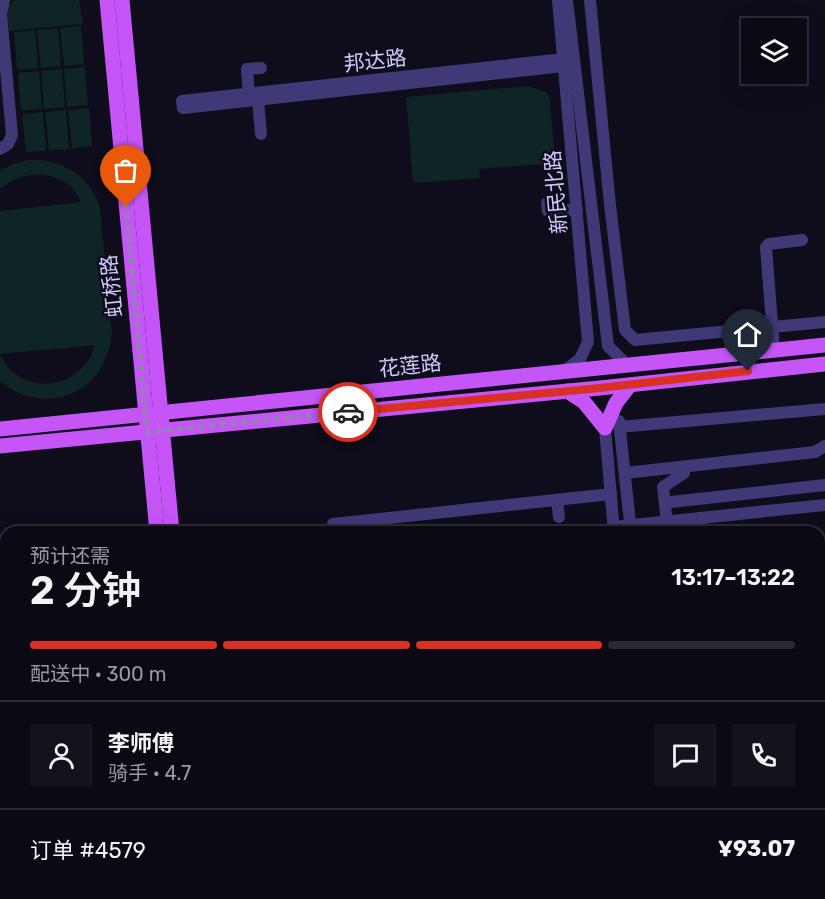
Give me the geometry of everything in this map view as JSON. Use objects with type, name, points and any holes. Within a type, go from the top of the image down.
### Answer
[{"type":"main road","name":"虹桥路","points":[[106,0],[141,358],[154,414]]},
{"type":"main road","name":"虹桥路","points":[[122,0],[157,357],[154,414],[160,487],[157,526]]},
{"type":"main road","name":"花莲路","points":[[0,429],[825,345]]},
{"type":"main road","points":[[141,358],[157,357]]},
{"type":"main road","name":"花莲路","points":[[0,446],[825,364]]},
{"type":"main road","points":[[614,425],[616,403],[630,385]]},
{"type":"main road","points":[[567,391],[614,425]]},
{"type":"main road","points":[[219,407],[221,425]]},
{"type":"main road","points":[[84,421],[86,438]]},
{"type":"main road","name":"虹桥路","points":[[160,487],[170,526]]},
{"type":"street","points":[[0,150],[7,145],[12,135],[1,14],[4,0]]},
{"type":"street","name":"新民北路","points":[[558,0],[591,207],[608,346],[628,366]]},
{"type":"street","name":"新民北路","points":[[564,371],[580,358],[588,342],[577,210],[567,0]]},
{"type":"street","points":[[590,0],[625,330],[635,340],[825,322]]},
{"type":"street","name":"邦达路","points":[[182,105],[596,60]]},
{"type":"street","points":[[261,68],[247,69],[261,134]]},
{"type":"street","points":[[547,202],[548,212],[577,210]]},
{"type":"street","points":[[591,207],[610,205]]},
{"type":"street","points":[[774,350],[766,245],[802,240]]},
{"type":"street","points":[[614,425],[825,409]]},
{"type":"street","points":[[614,425],[625,473],[631,526]]},
{"type":"street","points":[[614,425],[611,494],[614,526]]},
{"type":"street","points":[[625,473],[815,452],[825,446]]},
{"type":"street","points":[[667,526],[663,487],[684,473]]},
{"type":"street","points":[[671,502],[825,485]]},
{"type":"street","points":[[333,526],[333,524],[611,494]]},
{"type":"street","points":[[557,500],[559,517]]},
{"type":"street","points":[[650,526],[700,518],[825,505]]},
{"type":"street","points":[[700,518],[701,526]]},
{"type":"green space","points":[[15,0],[79,0],[83,24],[9,31],[8,10]]},
{"type":"green space","points":[[81,26],[84,64],[64,66],[60,28]]},
{"type":"green space","points":[[58,28],[61,66],[41,68],[37,30]]},
{"type":"green space","points":[[35,30],[38,68],[17,70],[14,32]]},
{"type":"green space","points":[[85,67],[88,105],[67,107],[64,69]]},
{"type":"green space","points":[[62,69],[65,107],[44,109],[41,71]]},
{"type":"green space","points":[[39,71],[42,109],[21,111],[18,73]]},
{"type":"green space","points":[[528,86],[546,92],[550,99],[555,163],[479,169],[480,178],[413,183],[406,97]]},
{"type":"green space","points":[[89,108],[92,146],[72,148],[68,110]]},
{"type":"green space","points":[[66,110],[69,149],[49,150],[45,112]]},
{"type":"green space","points":[[43,112],[46,151],[26,152],[22,114]]},
{"type":"green space","points":[[29,160],[41,160],[63,166],[82,179],[96,197],[100,208],[112,334],[107,355],[98,372],[86,385],[71,394],[54,398],[36,398],[18,392],[0,381],[0,211],[81,202],[75,191],[66,183],[45,175],[21,177],[0,189],[0,170]],"holes":[[[95,345],[88,360],[77,372],[65,379],[50,383],[35,383],[21,378],[9,368],[0,354]]]},
{"type":"way so far","points":[[126,207],[147,432],[348,412]]},
{"type":"route","points":[[348,412],[600,388],[748,371]]}]
